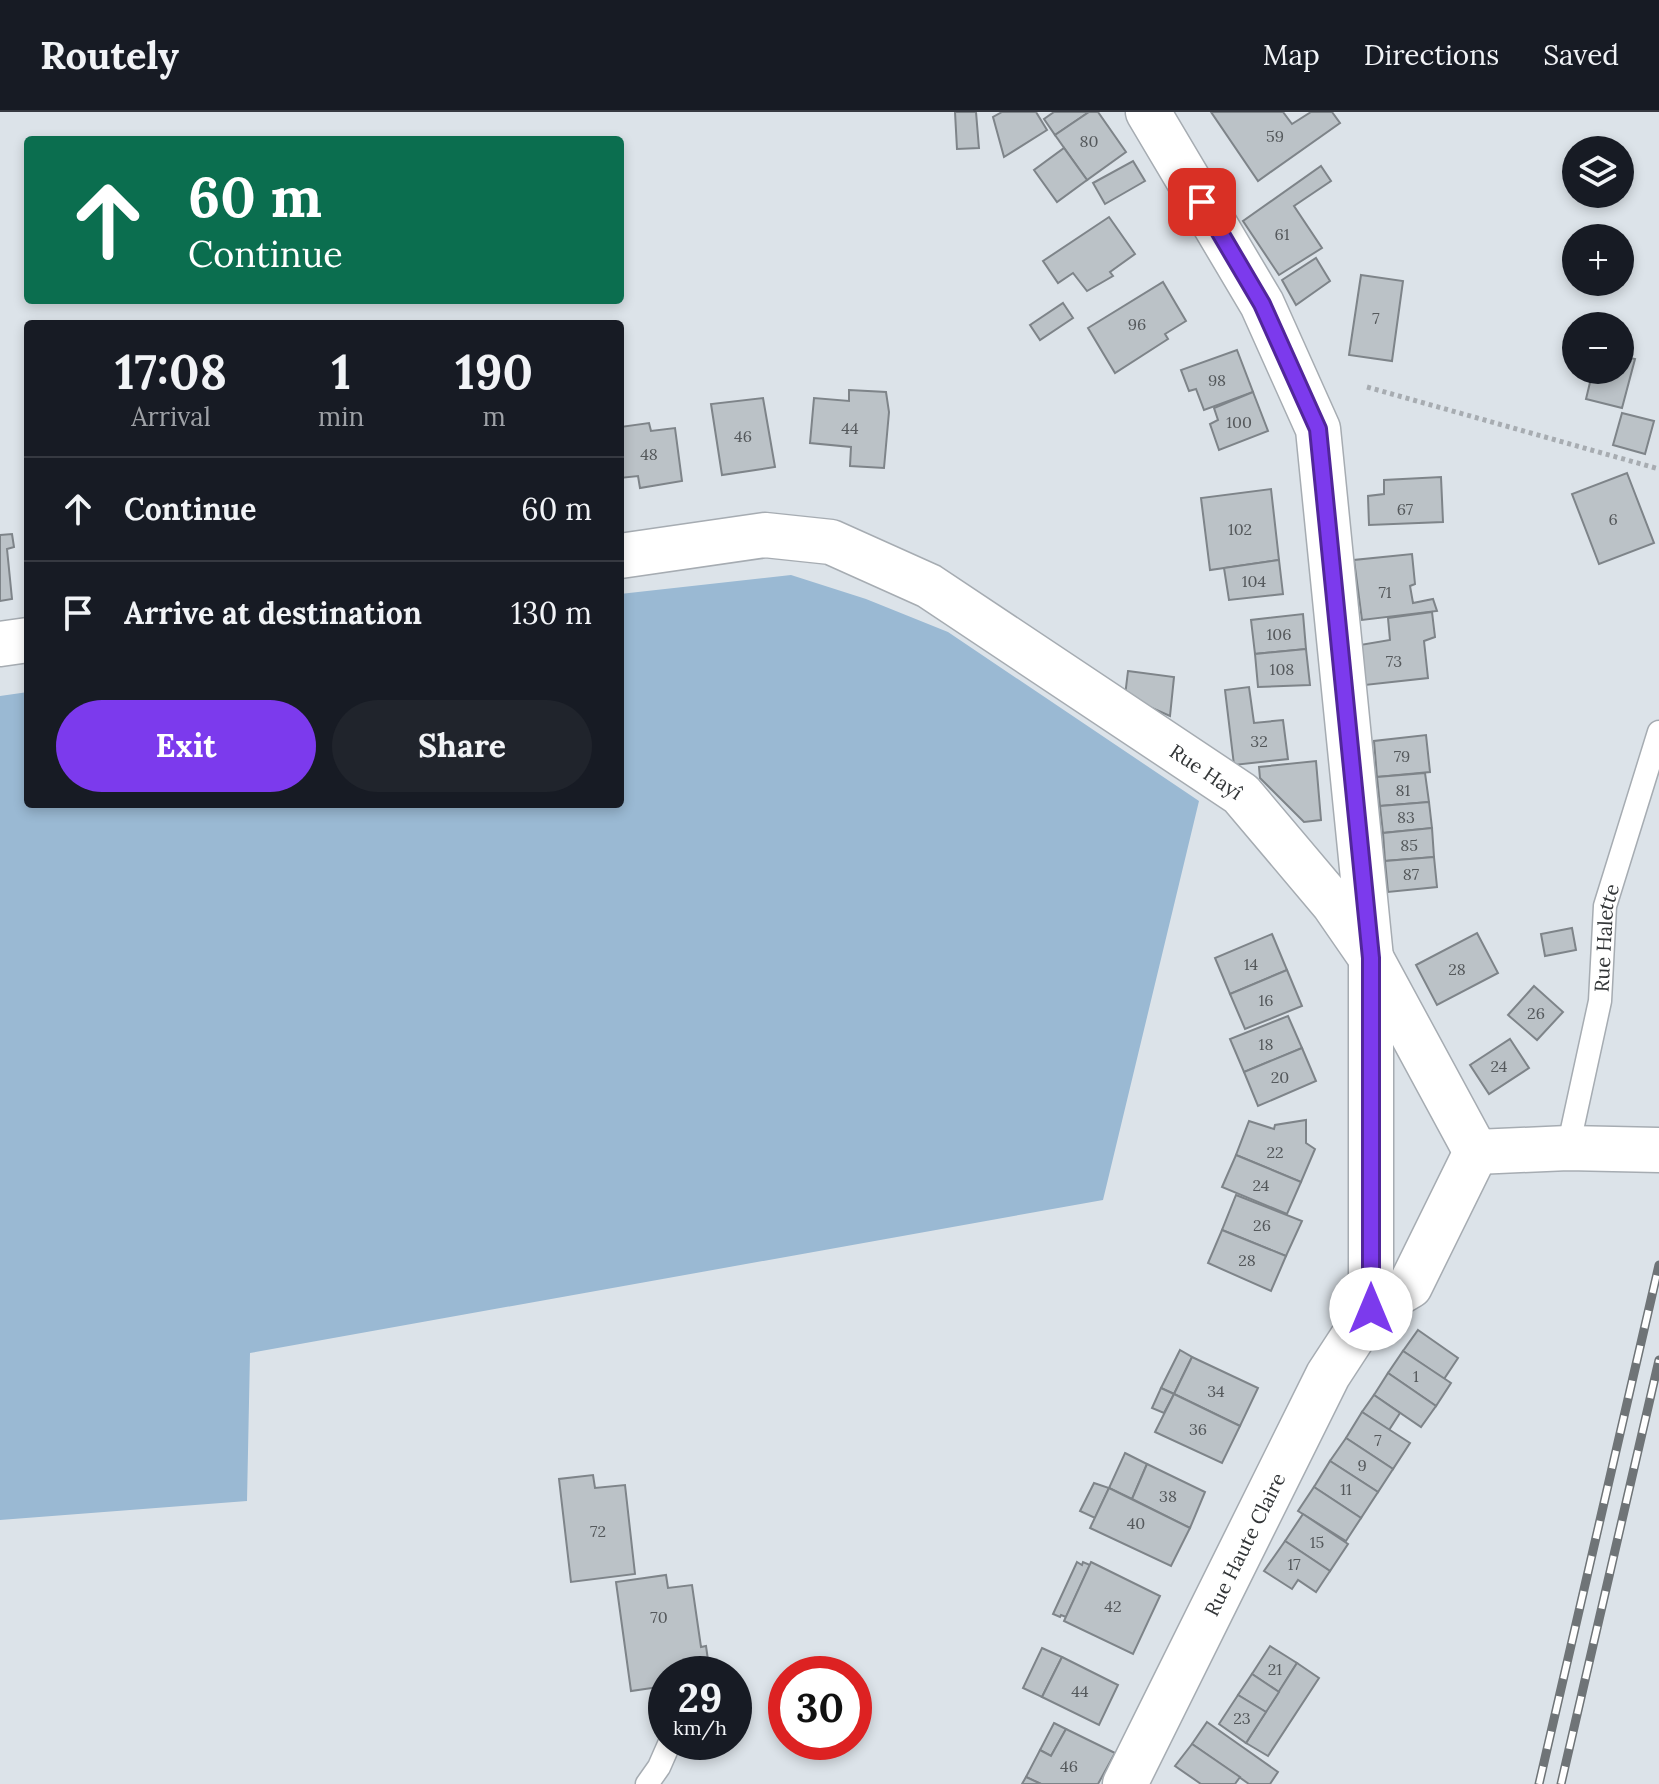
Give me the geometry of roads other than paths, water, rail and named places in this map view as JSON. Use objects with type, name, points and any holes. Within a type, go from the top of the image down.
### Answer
[{"type":"street","points":[[1148,112],[1262,304],[1318,429],[1371,958],[1371,1309]]},
{"type":"street","name":"Rue Hayî","points":[[624,555],[765,535],[831,542],[929,586],[1241,794],[1333,903],[1371,958],[1476,1152]]},
{"type":"street","points":[[0,644],[24,641]]},
{"type":"street","points":[[1371,1309],[1410,1286],[1476,1152],[1568,1148],[1659,1150]]},
{"type":"street","name":"Rue Haute Claire","points":[[1125,1784],[1328,1375],[1371,1309]]},
{"type":"lane","name":"Rue Halette","points":[[1568,1148],[1600,1001],[1605,906],[1659,732]]},
{"type":"lane","points":[[647,1784],[662,1760]]},
{"type":"railway","points":[[1539,1784],[1659,1265]]},
{"type":"railway","points":[[1561,1784],[1659,1360]]}]
